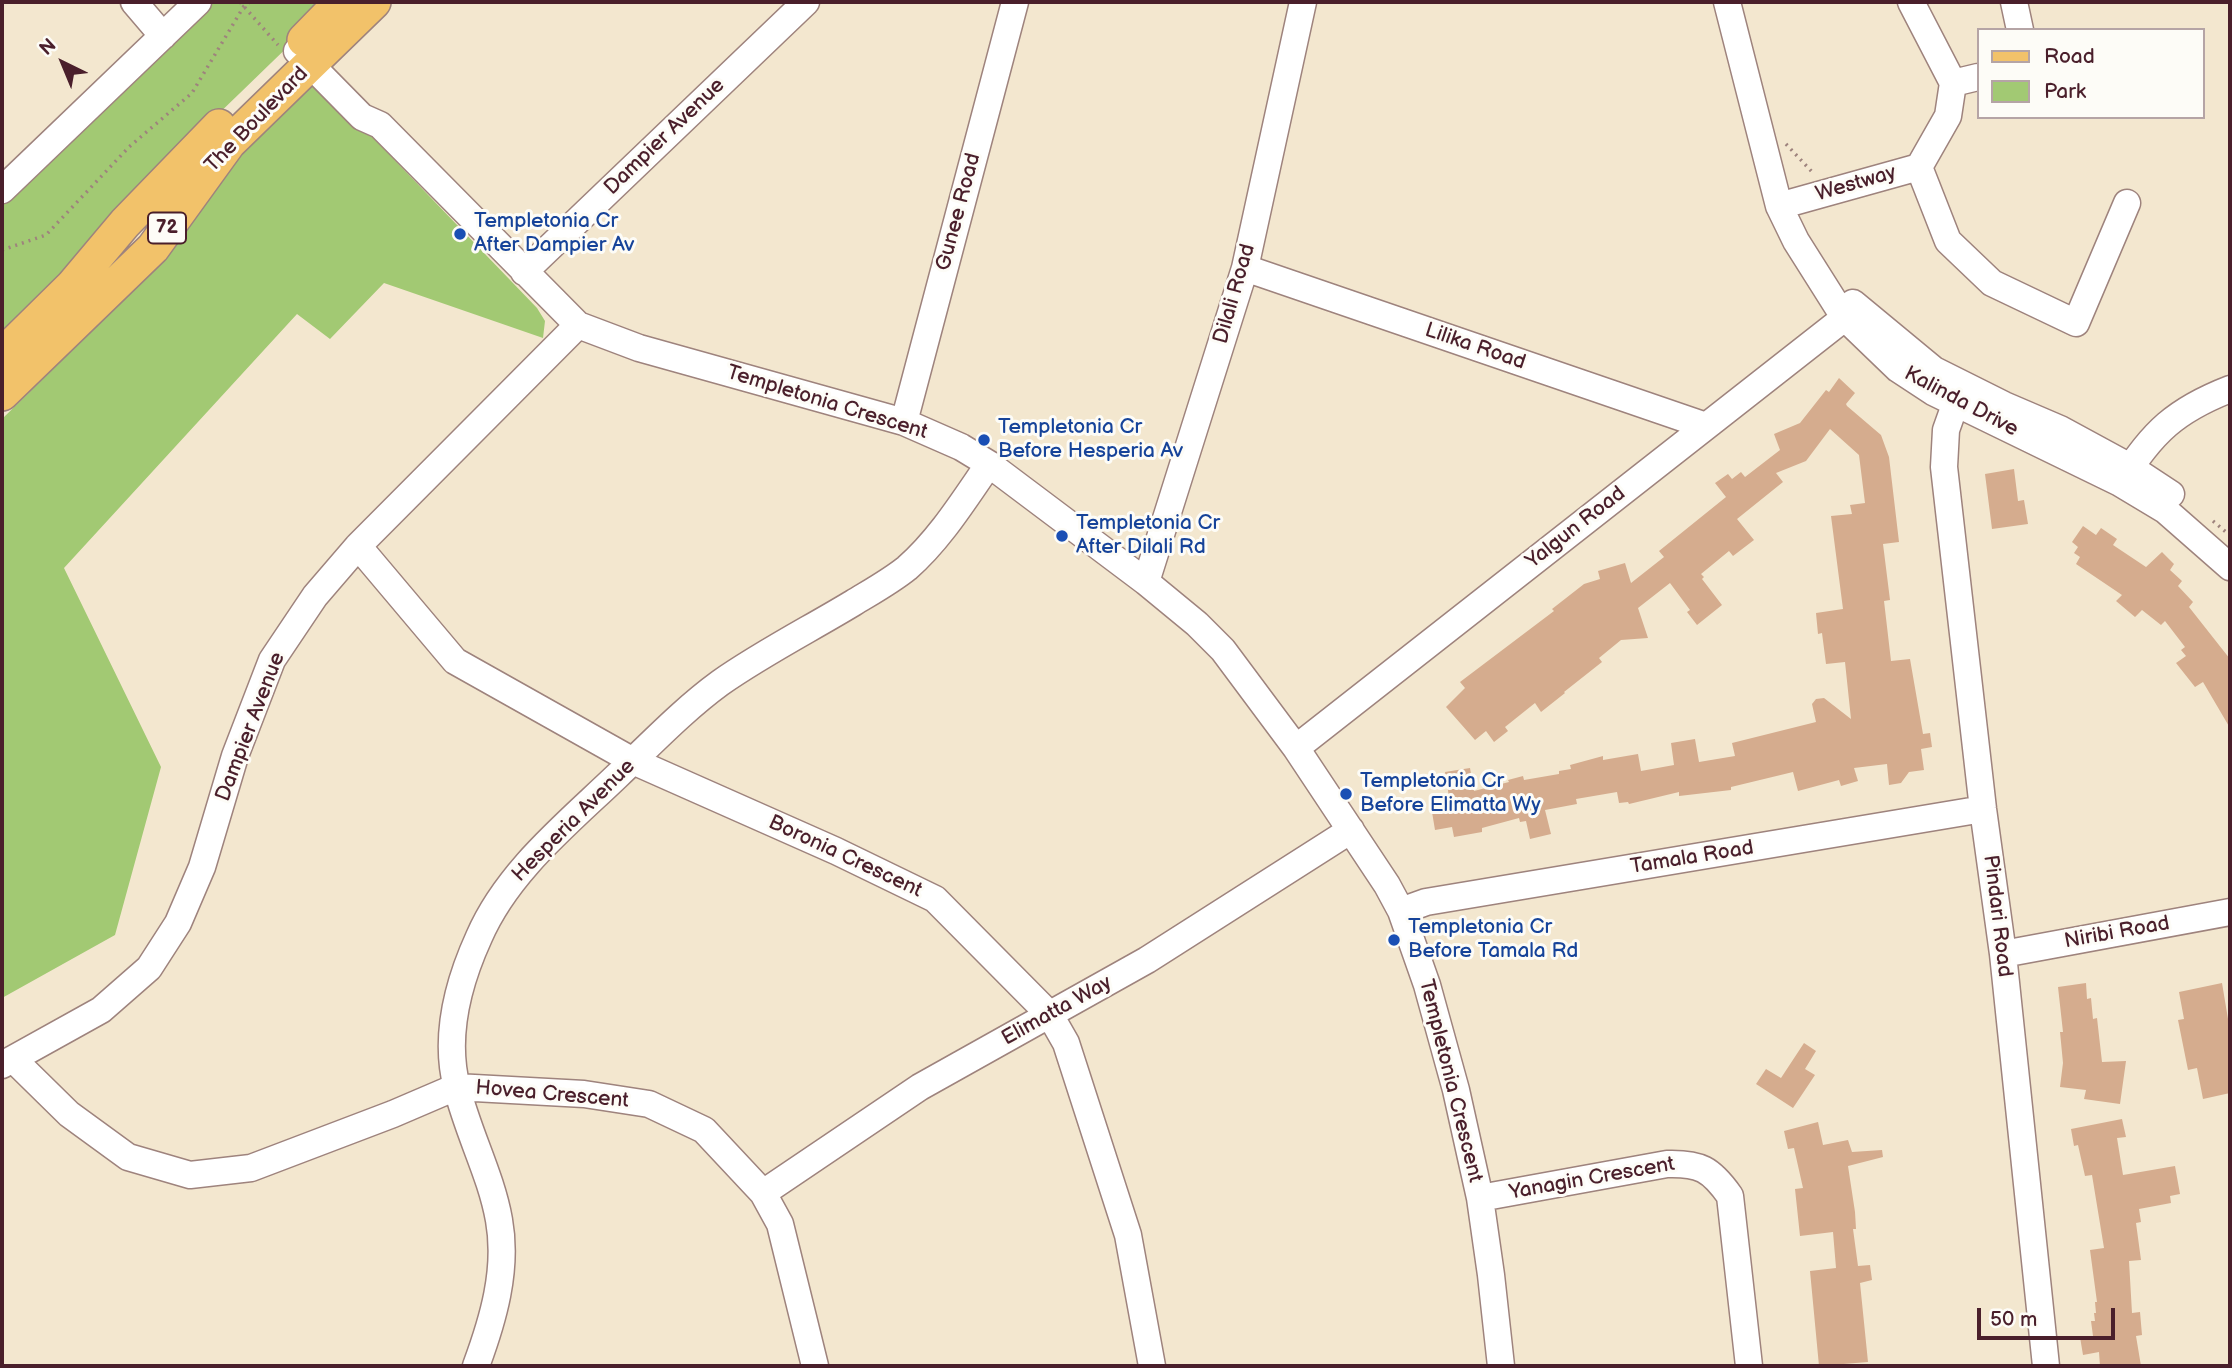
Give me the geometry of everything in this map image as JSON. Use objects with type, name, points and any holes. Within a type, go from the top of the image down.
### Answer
[{"type":"main road","name":"The Boulevard","points":[[2,394],[153,248],[229,143],[304,52],[341,2]]},
{"type":"main road","name":"The Boulevard","points":[[2,355],[72,286],[125,223],[304,52],[374,2]]},
{"type":"street","points":[[134,2],[163,36]]},
{"type":"street","points":[[2,190],[198,2]]},
{"type":"street","name":"Dampier Avenue","points":[[524,272],[806,2]]},
{"type":"street","name":"Gunee Road","points":[[904,422],[1015,2]]},
{"type":"street","name":"Dilali Road","points":[[1146,582],[1245,268],[1303,2]]},
{"type":"street","name":"Kalinda Drive","points":[[1727,2],[1796,241],[1850,313],[1898,369],[1948,388],[2125,475],[2174,496],[2230,544]]},
{"type":"street","name":"Kalinda Drive","points":[[1743,2],[1786,204]]},
{"type":"street","name":"Westway","points":[[1786,204],[1919,167],[1966,80],[1911,2]]},
{"type":"street","points":[[2014,2],[2020,28]]},
{"type":"street","name":"Templetonia Crescent","points":[[304,52],[373,108],[380,125],[578,325],[639,348],[904,422],[961,447],[989,464],[1146,582],[1197,624],[1223,650],[1296,748],[1401,911],[1443,1035],[1480,1198],[1492,1275],[1501,1366]]},
{"type":"street","points":[[1919,167],[1948,241],[1992,283],[2076,323],[2127,203]]},
{"type":"street","name":"Lilika Road","points":[[1245,268],[1706,426]]},
{"type":"street","name":"Yalgun Road","points":[[1296,748],[1850,313]]},
{"type":"street","name":"Dampier Avenue","points":[[7,1062],[101,1010],[149,968],[178,923],[202,867],[235,756],[272,660],[315,596],[358,546],[578,325]]},
{"type":"street","name":"Pindari Road","points":[[1948,388],[1944,467],[1983,809],[2003,954],[2046,1366]]},
{"type":"street","points":[[2125,475],[2158,431],[2182,412],[2230,388]]},
{"type":"street","name":"Hesperia Avenue","points":[[475,1366],[492,1319],[502,1250],[493,1196],[456,1087],[452,1054],[455,1012],[465,972],[480,934],[504,894],[533,858],[633,761],[720,683],[904,570],[935,540],[989,464]]},
{"type":"street","name":"Kalinda Drive","points":[[2125,475],[2230,567]]},
{"type":"street","name":"Boronia Crescent","points":[[358,546],[455,661],[633,761],[836,851],[935,899],[1050,1016],[1066,1043],[1128,1235],[1152,1366]]},
{"type":"street","name":"Tamala Road","points":[[1401,911],[1426,902],[1983,809]]},
{"type":"street","name":"Elimatta Way","points":[[763,1193],[920,1087],[1147,960],[1351,830]]},
{"type":"street","name":"Niribi Road","points":[[2003,954],[2230,912]]},
{"type":"street","name":"Hovea Crescent","points":[[7,1062],[69,1114],[128,1157],[190,1175],[251,1168],[456,1087],[584,1094],[649,1104],[704,1130],[763,1193],[780,1224],[815,1366]]},
{"type":"street","name":"Yanagin Crescent","points":[[1480,1198],[1667,1164],[1689,1163],[1705,1169],[1719,1180],[1730,1196],[1749,1366]]},
{"type":"path","points":[[2,250],[46,234],[129,148],[192,93],[242,4],[250,2]]},
{"type":"path","points":[[242,4],[304,52]]},
{"type":"path","points":[[1786,144],[1816,177],[1822,194]]},
{"type":"path","points":[[2209,517],[2230,535]]},
{"type":"green space","points":[[210,2],[334,2],[177,154],[2,335],[2,201]]},
{"type":"green space","points":[[309,83],[332,95],[537,308],[545,321],[543,338],[384,283],[330,339],[297,314],[64,568],[161,767],[115,935],[2,998],[2,419],[152,272],[236,149]]},
{"type":"building","points":[[1839,378],[1855,393],[1847,406],[1881,435],[1889,457],[1899,542],[1883,544],[1890,600],[1884,601],[1891,661],[1910,659],[1923,734],[1930,733],[1932,747],[1921,749],[1924,770],[1909,772],[1901,783],[1889,785],[1887,764],[1854,768],[1858,781],[1841,786],[1839,780],[1798,791],[1793,772],[1731,787],[1731,790],[1679,796],[1679,792],[1629,804],[1619,803],[1617,792],[1576,799],[1577,804],[1545,810],[1551,834],[1530,839],[1526,821],[1520,822],[1519,818],[1482,828],[1482,832],[1454,837],[1452,827],[1435,830],[1431,806],[1450,803],[1445,772],[1470,768],[1474,791],[1523,776],[1524,780],[1559,774],[1559,771],[1571,769],[1570,765],[1603,756],[1603,760],[1638,754],[1641,771],[1674,765],[1671,743],[1695,739],[1699,762],[1735,756],[1732,743],[1816,722],[1812,704],[1816,699],[1824,698],[1851,719],[1845,662],[1826,664],[1816,613],[1843,609],[1831,516],[1852,514],[1850,505],[1865,503],[1859,455],[1830,429],[1806,461],[1776,473],[1783,482],[1737,519],[1754,540],[1733,556],[1729,551],[1701,574],[1722,605],[1697,625],[1687,612],[1690,610],[1670,583],[1638,608],[1648,638],[1621,640],[1599,658],[1602,662],[1565,693],[1541,712],[1535,703],[1505,727],[1508,731],[1494,742],[1486,731],[1475,740],[1446,707],[1465,688],[1460,682],[1554,611],[1552,609],[1584,584],[1600,579],[1598,571],[1625,563],[1631,583],[1664,557],[1659,551],[1726,497],[1715,483],[1728,474],[1732,479],[1741,472],[1745,477],[1780,450],[1774,434],[1800,423]]},
{"type":"building","points":[[2014,469],[2018,501],[2024,500],[2028,524],[1992,529],[1985,474]]},
{"type":"building","points":[[2083,526],[2096,535],[2101,528],[2117,539],[2113,545],[2146,567],[2162,552],[2174,564],[2170,570],[2182,581],[2178,586],[2193,602],[2189,607],[2230,659],[2230,728],[2203,682],[2195,687],[2176,663],[2186,656],[2181,650],[2185,647],[2165,621],[2161,625],[2142,610],[2135,617],[2116,601],[2122,595],[2076,564],[2080,557],[2074,553],[2078,547],[2072,542]]},
{"type":"building","points":[[2086,983],[2093,1019],[2097,1018],[2102,1062],[2126,1061],[2120,1104],[2084,1099],[2086,1090],[2060,1087],[2063,1063],[2060,1032],[2063,1032],[2058,987]]},
{"type":"building","points":[[2222,983],[2230,1031],[2230,1093],[2203,1099],[2197,1068],[2188,1070],[2178,1020],[2184,1019],[2179,992]]},
{"type":"building","points":[[1804,1043],[1816,1051],[1805,1069],[1815,1075],[1793,1108],[1756,1084],[1766,1069],[1781,1078]]},
{"type":"building","points":[[2122,1119],[2126,1137],[2117,1138],[2123,1175],[2175,1166],[2180,1194],[2170,1196],[2171,1203],[2139,1209],[2141,1222],[2136,1223],[2141,1260],[2129,1261],[2132,1313],[2140,1312],[2142,1335],[2136,1336],[2141,1366],[2100,1366],[2099,1352],[2083,1355],[2080,1337],[2093,1336],[2091,1321],[2095,1321],[2096,1313],[2090,1250],[2104,1248],[2092,1175],[2085,1176],[2078,1145],[2074,1146],[2071,1129]]},
{"type":"building","points":[[1818,1122],[1823,1145],[1848,1140],[1852,1152],[1882,1150],[1883,1157],[1848,1166],[1855,1212],[1856,1229],[1853,1229],[1858,1266],[1870,1265],[1872,1280],[1860,1283],[1868,1362],[1819,1366],[1810,1271],[1836,1268],[1833,1232],[1800,1236],[1795,1189],[1803,1188],[1794,1148],[1788,1149],[1784,1131]]},
{"type":"place","name":"Templetonia Cr After Dampier Av","points":[[460,234]]},
{"type":"place","name":"Templetonia Cr Before Hesperia Av","points":[[984,440]]},
{"type":"place","name":"Templetonia Cr After Dilali Rd","points":[[1062,536]]},
{"type":"place","name":"Templetonia Cr Before Elimatta Wy","points":[[1346,794]]},
{"type":"place","name":"Templetonia Cr Before Tamala Rd","points":[[1394,940]]}]
